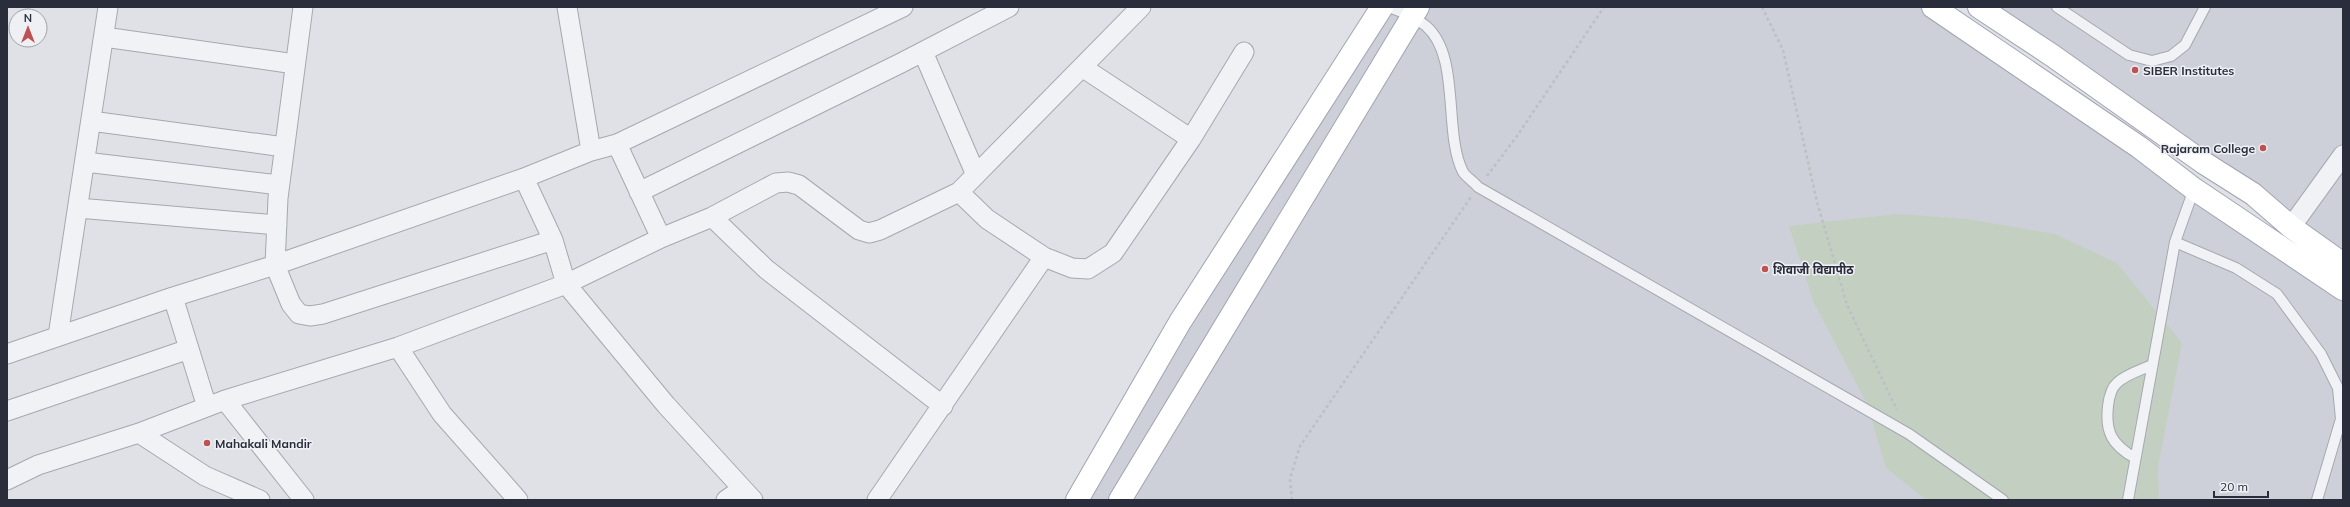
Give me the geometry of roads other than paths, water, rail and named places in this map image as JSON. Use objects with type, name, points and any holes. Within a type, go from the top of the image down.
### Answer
[{"type":"main road","points":[[1077,500],[1180,322],[1382,7]]},
{"type":"main road","points":[[1933,7],[2132,143],[2194,189],[2343,289]]},
{"type":"main road","points":[[1979,7],[2060,60],[2204,163],[2253,194],[2291,226],[2343,264]]},
{"type":"main road","points":[[1120,500],[1415,12]]},
{"type":"street","points":[[58,336],[108,7]]},
{"type":"street","points":[[303,7],[284,147],[275,265],[291,304],[299,314],[310,316],[553,240]]},
{"type":"street","points":[[566,7],[591,151]]},
{"type":"street","points":[[7,354],[173,297],[275,265],[524,178],[591,151],[617,144],[872,15],[903,7]]},
{"type":"street","points":[[639,192],[923,52],[1009,7]]},
{"type":"street","points":[[7,480],[38,466],[140,433],[225,400],[398,347],[566,284],[661,238],[712,217],[776,183],[788,182],[800,185],[859,230],[870,233],[880,230],[960,192],[1141,7]]},
{"type":"street","points":[[104,37],[295,64]]},
{"type":"street","points":[[923,52],[976,175]]},
{"type":"street","points":[[960,192],[987,219],[1044,257],[1072,268],[1088,269],[1112,253],[1191,139],[1244,52]]},
{"type":"street","points":[[1082,67],[1191,139]]},
{"type":"street","points":[[91,120],[284,147]]},
{"type":"street","points":[[617,144],[661,238]]},
{"type":"street","points":[[2291,226],[2343,155]]},
{"type":"street","points":[[85,162],[280,185]]},
{"type":"street","points":[[524,178],[553,240],[566,284],[666,405],[748,494],[726,500]]},
{"type":"street","points":[[78,208],[277,225]]},
{"type":"street","points":[[712,217],[766,269],[943,406]]},
{"type":"street","points":[[877,500],[1044,257]]},
{"type":"street","points":[[173,297],[207,407]]},
{"type":"street","points":[[398,347],[442,414],[518,500]]},
{"type":"street","points":[[7,411],[189,349]]},
{"type":"street","points":[[225,400],[304,500]]},
{"type":"street","points":[[140,433],[205,476],[260,500]]},
{"type":"lane","points":[[1389,7],[1415,12],[1440,44],[1447,69],[1455,142],[1464,172],[1478,187],[1908,434],[2003,500]]},
{"type":"lane","points":[[2057,7],[2129,55],[2152,61],[2171,56],[2186,45],[2205,7]]},
{"type":"lane","points":[[2128,500],[2175,242],[2194,189]]},
{"type":"lane","points":[[2175,242],[2236,268],[2278,294],[2321,354],[2338,388],[2341,419],[2317,500]]},
{"type":"lane","points":[[2135,458],[2123,451],[2112,438],[2106,422],[2109,398],[2116,383],[2132,373],[2152,365]]},
{"type":"place","name":"SIBER Institutes","points":[[2135,70]]},
{"type":"place","name":"Rajaram College","points":[[2263,148]]},
{"type":"place","name":"शिवाजी विद्यापीठ","points":[[1765,269]]},
{"type":"place","name":"Mahakali Mandir","points":[[207,443]]}]
